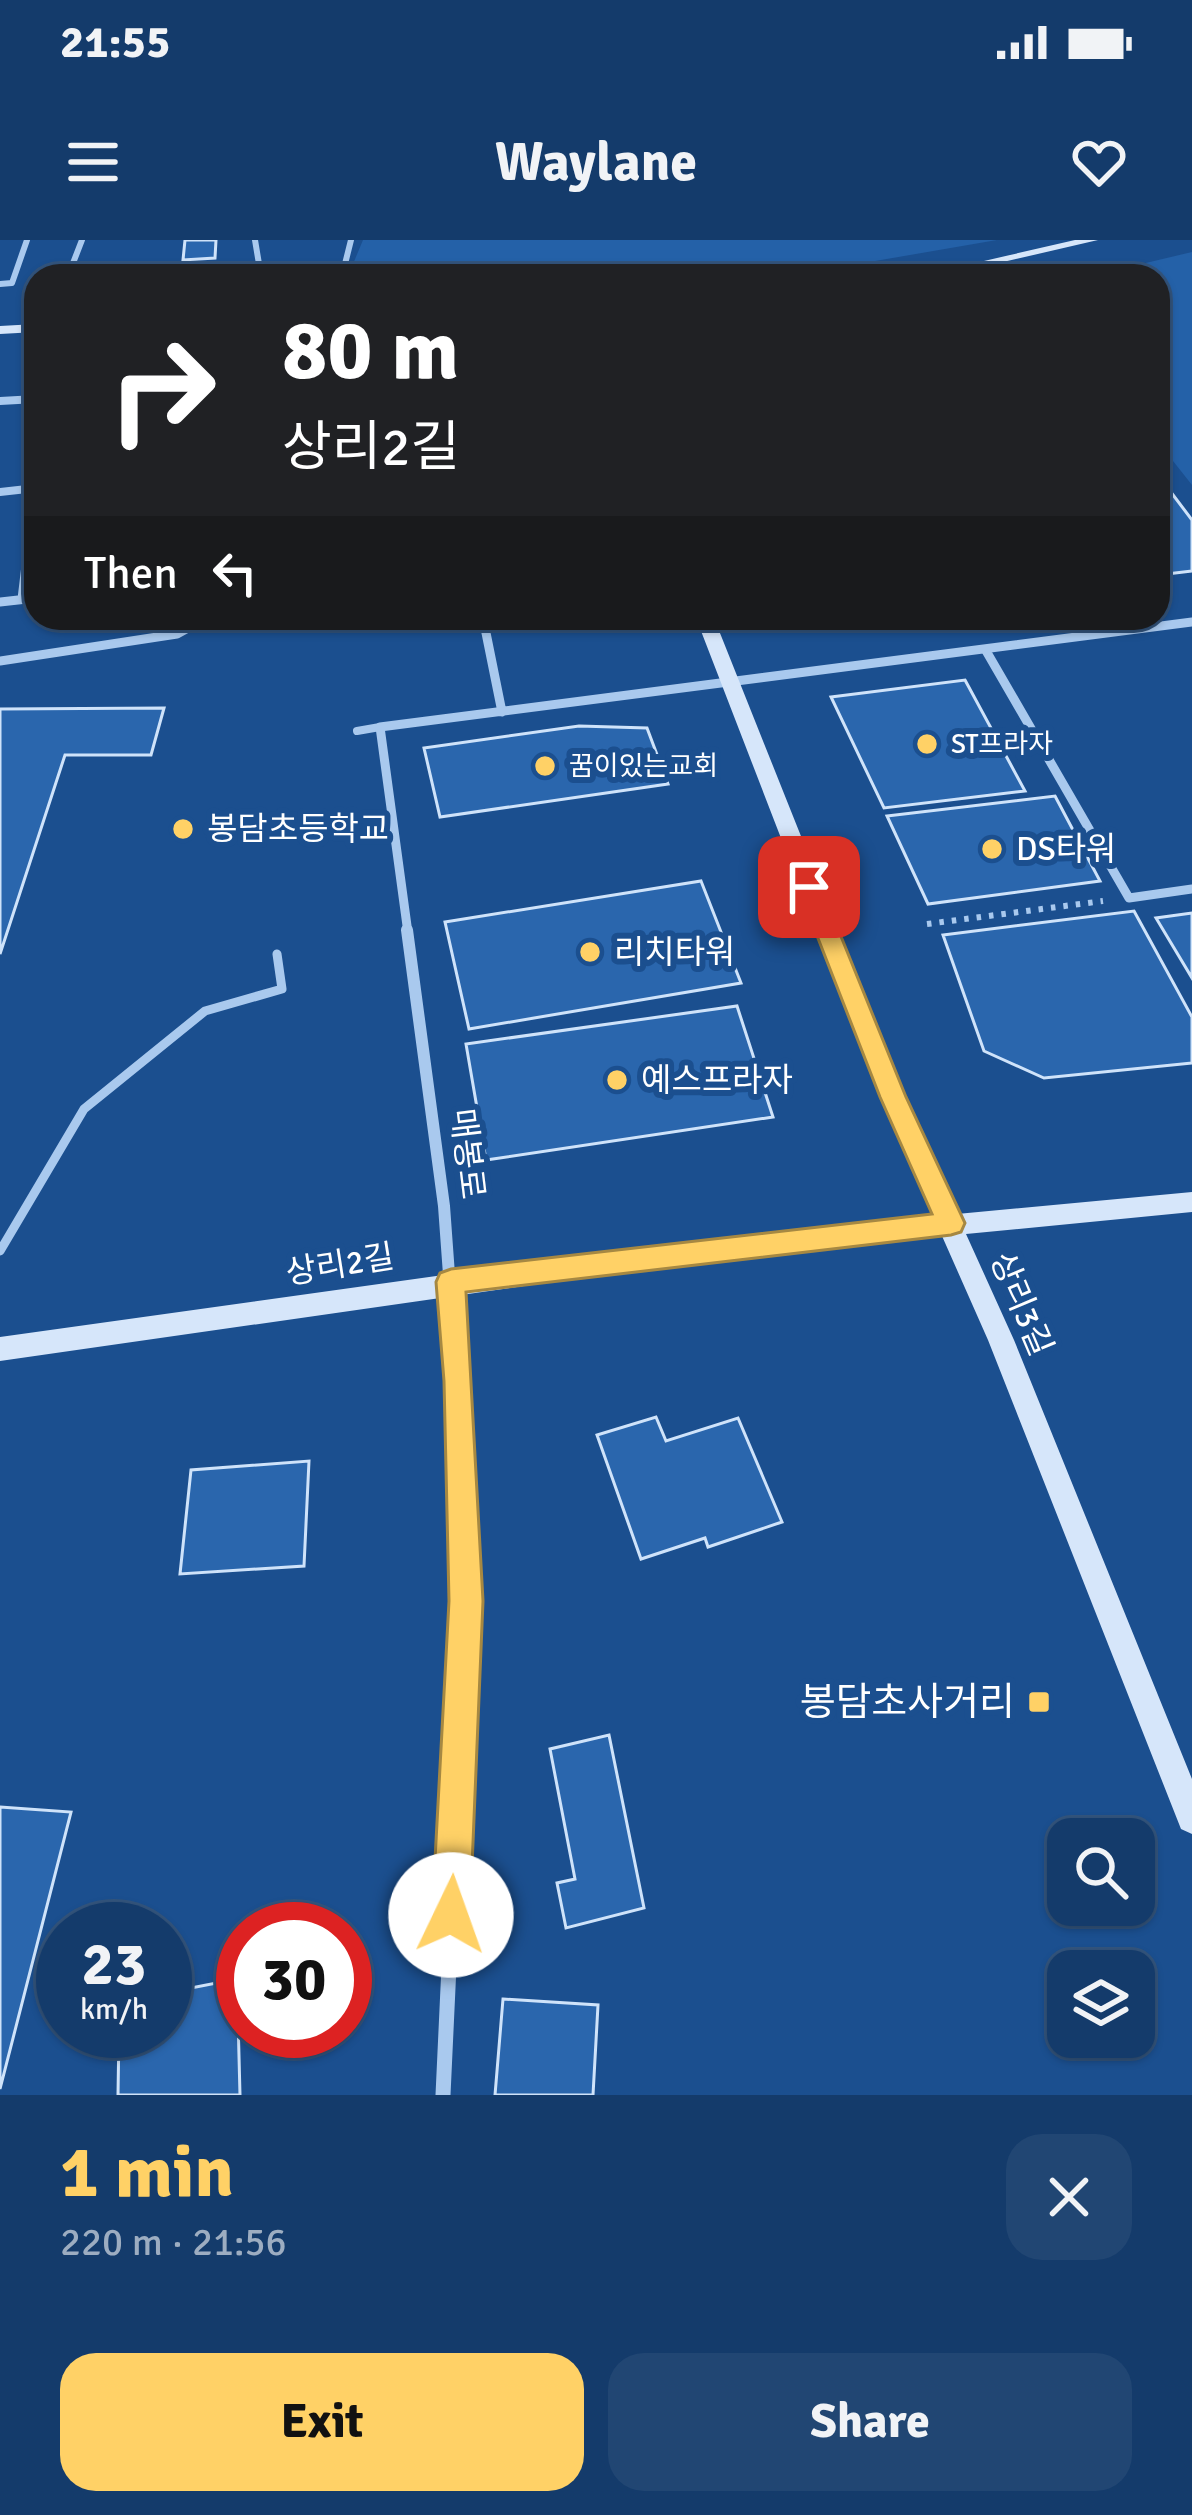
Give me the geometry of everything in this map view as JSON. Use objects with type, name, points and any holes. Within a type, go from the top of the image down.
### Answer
[{"type":"street","points":[[981,264],[1092,240]]},
{"type":"street","points":[[0,602],[22,599],[24,582]]},
{"type":"street","points":[[0,661],[184,630]]},
{"type":"street","points":[[485,630],[502,712]]},
{"type":"street","name":"상리3길","points":[[709,630],[893,1097],[951,1223],[1192,1818]]},
{"type":"street","points":[[380,727],[1131,630]]},
{"type":"street","points":[[985,649],[1129,898],[1192,889]]},
{"type":"street","name":"매봉로","points":[[380,727],[451,1282],[459,1381],[466,1601],[443,2095]]},
{"type":"street","name":"상리2길","points":[[0,1349],[451,1282],[951,1223],[1086,1217],[1192,1202]]},
{"type":"lane","points":[[0,284],[12,283],[27,240]]},
{"type":"lane","points":[[356,730],[380,727]]},
{"type":"lane","points":[[0,1252],[84,1109],[205,1011],[282,989],[277,954]]},
{"type":"path","points":[[927,924],[1129,898]]},
{"type":"shaded area","points":[[363,240],[997,240],[858,264],[353,264]]},
{"type":"shaded area","points":[[1192,252],[1192,485],[1170,457],[1170,264],[1142,264]]},
{"type":"building","points":[[185,240],[216,240],[215,258],[183,260]]},
{"type":"building","points":[[1170,491],[1192,520],[1192,571],[1170,574]]},
{"type":"building","name":"ST프라자","points":[[965,680],[1025,791],[884,808],[831,697]]},
{"type":"building","name":"봉담초등학교","points":[[164,708],[151,755],[65,755],[0,954],[0,709]]},
{"type":"building","name":"꿈이있는교회","points":[[579,726],[647,728],[668,784],[440,817],[424,748]]},
{"type":"building","name":"DS타워","points":[[1055,796],[1100,881],[928,904],[887,816]]},
{"type":"building","name":"리치타워","points":[[701,881],[741,983],[469,1029],[445,922]]},
{"type":"building","points":[[1134,911],[1192,1017],[1192,1063],[1044,1078],[984,1051],[943,935]]},
{"type":"building","points":[[1192,913],[1192,978],[1156,918]]},
{"type":"building","name":"예스프라자","points":[[737,1006],[773,1117],[486,1160],[466,1044]]},
{"type":"building","points":[[656,1417],[666,1441],[738,1418],[782,1522],[708,1547],[705,1538],[641,1559],[597,1435]]},
{"type":"building","points":[[309,1461],[304,1566],[180,1574],[191,1470]]},
{"type":"building","points":[[609,1735],[644,1908],[566,1928],[557,1883],[575,1879],[550,1749]]},
{"type":"building","points":[[0,1807],[71,1812],[48,1902],[36,1902],[36,1949],[0,2089]]},
{"type":"building","points":[[216,1983],[216,2058],[239,2058],[240,2095],[118,2095],[119,2058],[192,2058],[192,1988]]},
{"type":"building","points":[[503,1999],[598,2005],[593,2095],[495,2095]]},
{"type":"place","name":"ST프라자","points":[[927,744]]},
{"type":"place","name":"꿈이있는교회","points":[[545,766]]},
{"type":"place","name":"봉담초등학교","points":[[183,829]]},
{"type":"place","name":"DS타워","points":[[992,849]]},
{"type":"place","name":"리치타워","points":[[590,952]]},
{"type":"place","name":"예스프라자","points":[[617,1080]]},
{"type":"place","name":"봉담초사거리","points":[[1039,1702]]},
{"type":"route","points":[[451,1915],[466,1601],[451,1282],[951,1223],[893,1097],[809,887]]}]
